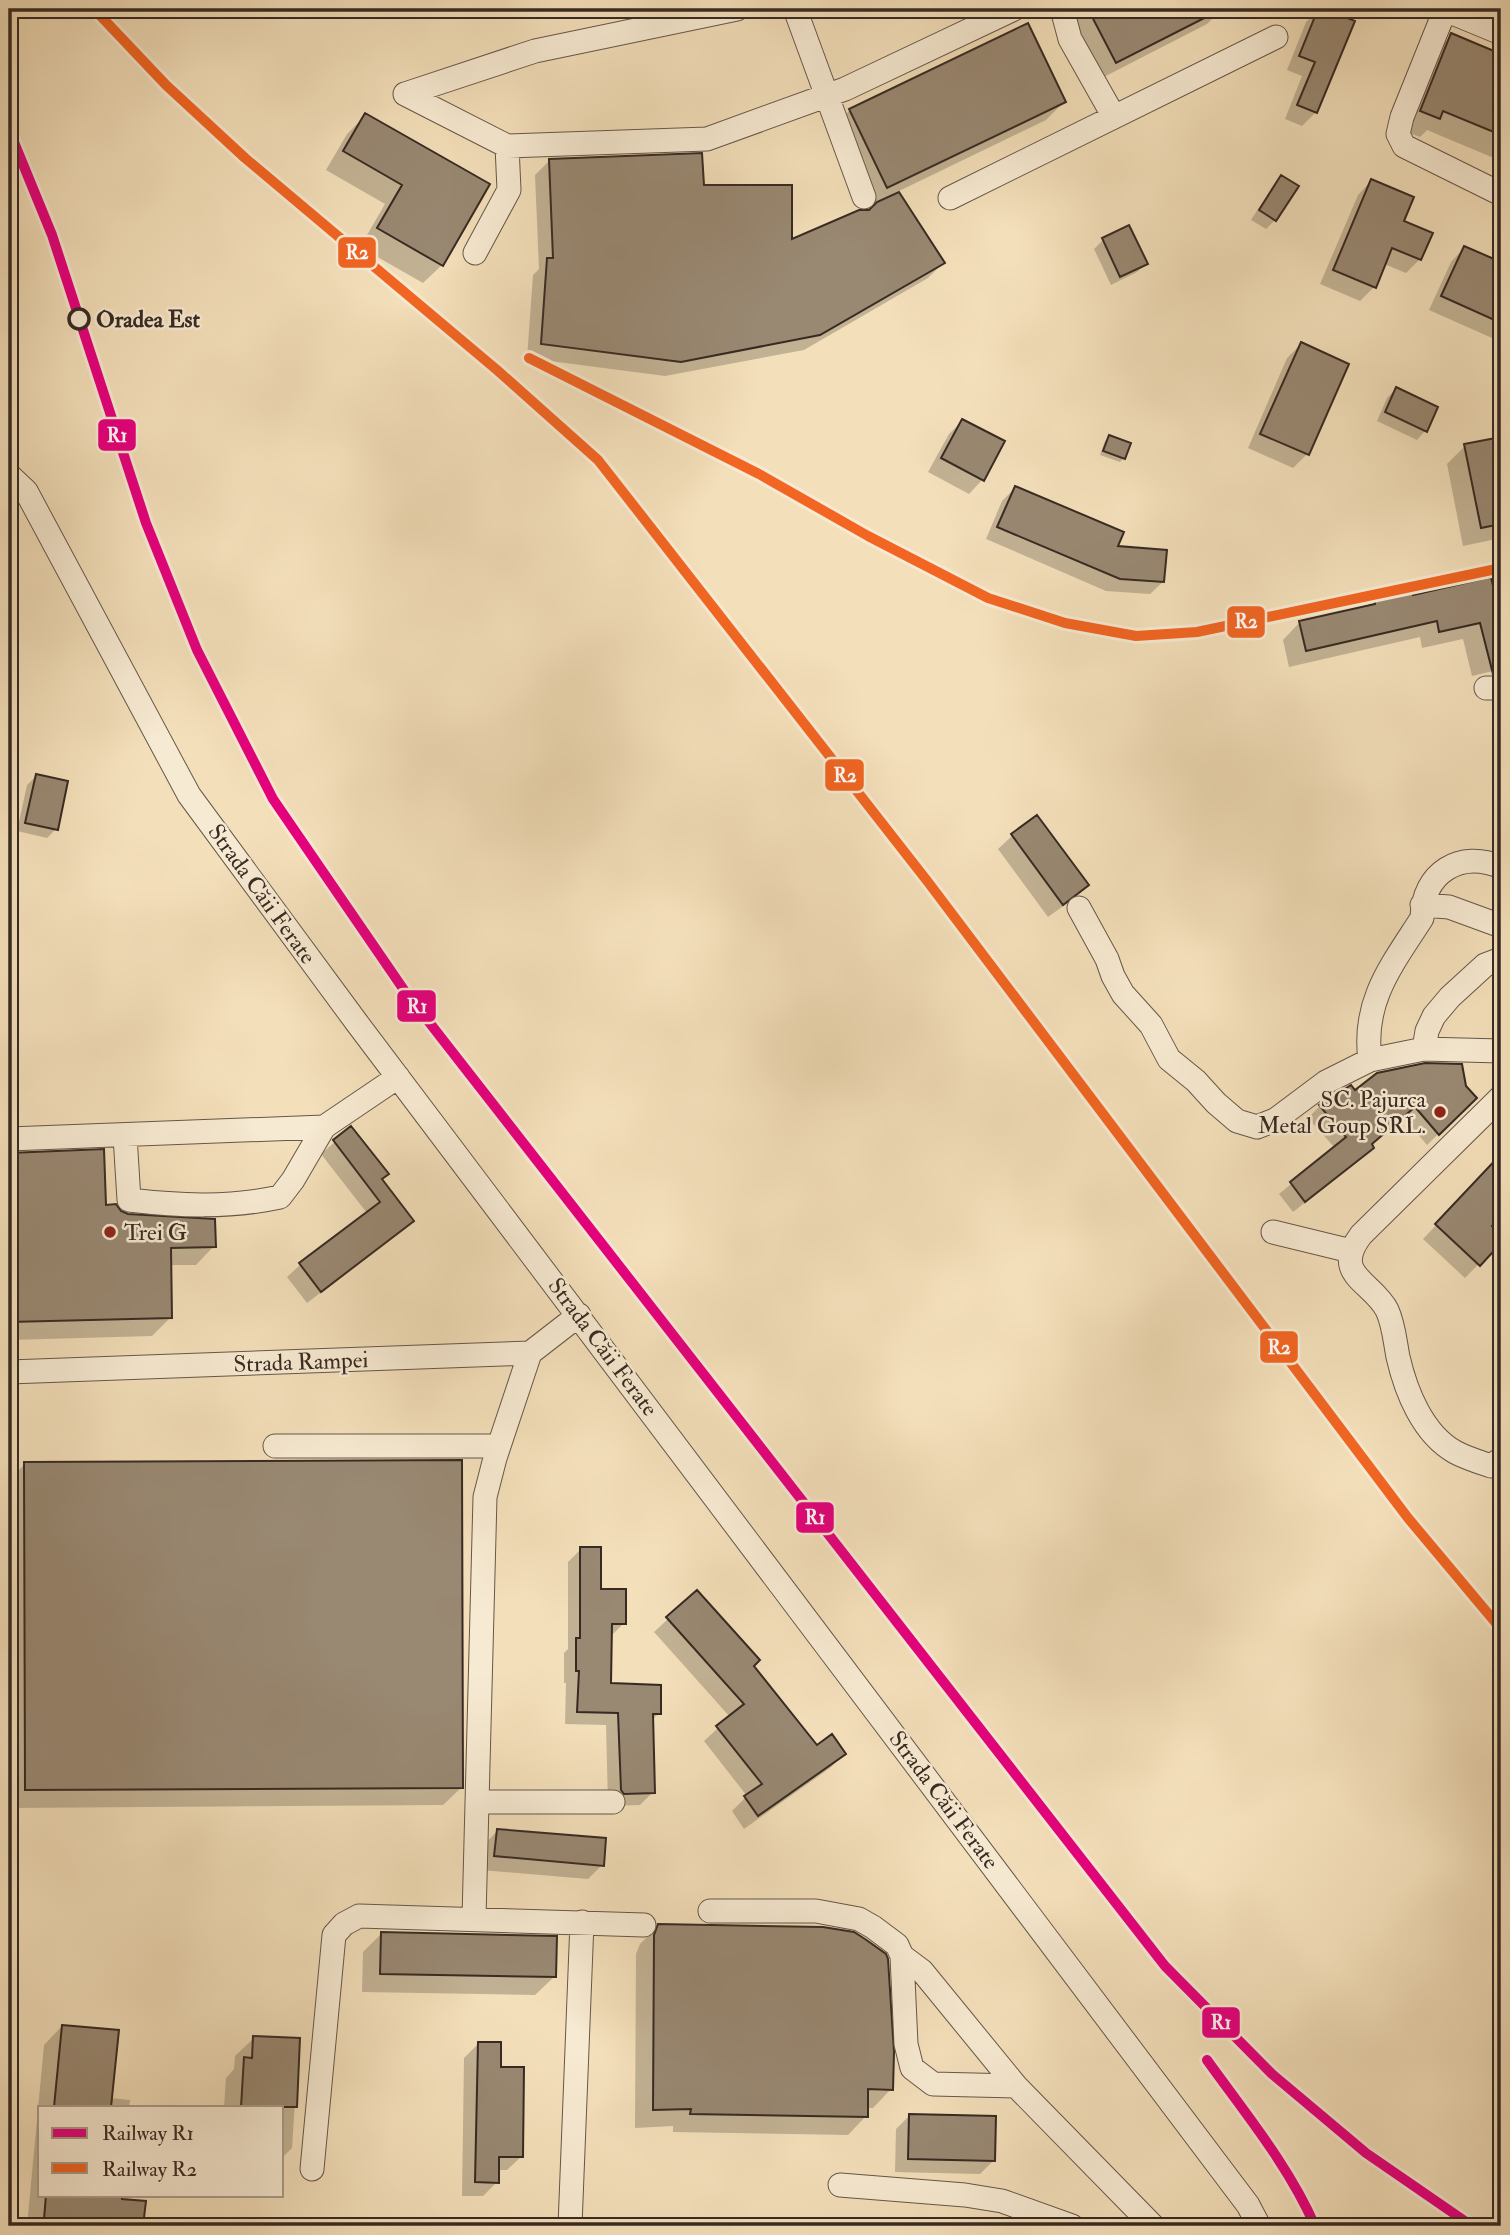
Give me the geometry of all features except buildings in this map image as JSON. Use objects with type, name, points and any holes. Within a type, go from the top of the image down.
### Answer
[{"type":"street","points":[[737,9],[535,51],[405,94],[507,146],[706,139],[827,96],[1014,9]]},
{"type":"street","points":[[795,9],[864,197]]},
{"type":"street","points":[[1062,9],[1070,39],[1114,117]]},
{"type":"street","points":[[1501,33],[1444,9],[1402,117],[1398,134],[1404,146],[1501,194]]},
{"type":"street","points":[[950,198],[1276,37]]},
{"type":"street","points":[[475,253],[509,190],[507,146]]},
{"type":"street","name":"Strada Căii Ferate","points":[[9,475],[26,491],[189,795],[398,1077],[1240,2193],[1259,2226]]},
{"type":"street","points":[[1370,1060],[1367,1040],[1369,1017],[1378,992],[1422,918],[1422,905],[1432,882],[1452,866],[1477,860],[1501,867]]},
{"type":"street","points":[[1422,905],[1449,907],[1475,914],[1501,926]]},
{"type":"street","points":[[1079,908],[1123,994],[1152,1025],[1169,1059],[1237,1121],[1257,1127],[1275,1120],[1326,1082],[1370,1060],[1424,1049],[1501,1051]]},
{"type":"street","points":[[1424,1049],[1427,1031],[1434,1016],[1450,997],[1485,965],[1501,959]]},
{"type":"street","points":[[125,1136],[129,1200],[190,1206],[247,1204],[280,1197],[324,1127],[398,1077]]},
{"type":"street","points":[[1501,1098],[1361,1235],[1351,1251],[1350,1264],[1355,1276],[1386,1307],[1404,1377],[1418,1412],[1437,1436],[1454,1451],[1491,1466],[1501,1459]]},
{"type":"street","points":[[9,1139],[324,1127]]},
{"type":"street","points":[[1273,1232],[1351,1251]]},
{"type":"street","points":[[474,1918],[485,1497],[530,1353],[579,1315]]},
{"type":"street","name":"Strada Rampei","points":[[9,1372],[530,1353]]},
{"type":"street","points":[[275,1446],[499,1446]]},
{"type":"street","points":[[477,1802],[613,1802]]},
{"type":"street","points":[[710,1910],[816,1910],[859,1919],[873,1927],[897,1944],[902,1956],[906,2044],[912,2068],[933,2084],[1016,2086]]},
{"type":"street","points":[[312,2169],[334,1935],[344,1924],[359,1916],[644,1925]]},
{"type":"street","points":[[570,2226],[583,1922]]},
{"type":"street","points":[[902,1956],[922,1971],[1016,2086],[1153,2226]]},
{"type":"street","points":[[840,2185],[1002,2201],[1072,2226]]},
{"type":"rail line","name":"R2","points":[[94,9],[166,85],[245,158],[497,370],[598,460],[928,882],[1408,1518],[1501,1629]]},
{"type":"rail line","name":"R1","points":[[9,130],[52,235],[146,523],[197,650],[273,799],[404,990],[1165,1966],[1272,2074],[1366,2153],[1472,2226]]},
{"type":"rail line","name":"R2","points":[[529,358],[759,474],[868,536],[988,598],[1065,623],[1136,636],[1197,632],[1501,568]]},
{"type":"rail line","name":"R1","points":[[1207,2060],[1279,2161],[1315,2226]]},
{"type":"place","name":"Oradea Est","points":[[79,319]]},
{"type":"place","name":"SC. Pajurca Metal Goup SRL.","points":[[1440,1112]]},
{"type":"place","name":"Trei G","points":[[110,1232]]}]
